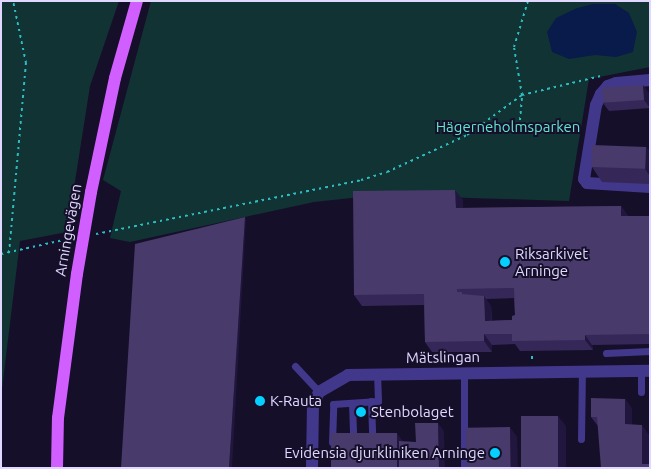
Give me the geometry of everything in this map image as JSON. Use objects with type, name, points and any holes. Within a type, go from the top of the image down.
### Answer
[{"type":"main road","name":"Arningevägen","points":[[57,468],[58,418],[90,192],[115,78],[137,1]]},
{"type":"street","points":[[650,80],[616,83],[608,86],[601,94],[596,105],[584,179],[587,183],[650,187]]},
{"type":"street","name":"Mätslingan","points":[[319,392],[348,375],[645,371]]},
{"type":"street","points":[[312,468],[313,405],[319,392]]},
{"type":"lane","points":[[606,353],[650,351]]},
{"type":"lane","points":[[294,366],[319,392]]},
{"type":"lane","points":[[641,392],[645,371]]},
{"type":"lane","points":[[464,372],[464,468]]},
{"type":"lane","points":[[581,439],[582,372]]},
{"type":"lane","points":[[332,450],[333,404],[378,401],[377,374]]},
{"type":"lane","points":[[371,401],[372,434]]},
{"type":"lane","points":[[352,403],[353,434]]},
{"type":"path","points":[[9,253],[26,64],[13,1]]},
{"type":"path","points":[[520,120],[522,95],[514,47],[528,1]]},
{"type":"path","points":[[93,235],[361,180],[387,172],[467,135],[522,95],[606,75]]},
{"type":"path","points":[[1,254],[75,237]]},
{"type":"green space","points":[[1,1],[119,1],[90,86],[67,232],[20,241],[1,397]]},
{"type":"green space","name":"Hägerneholmsparken","points":[[151,1],[650,1],[650,67],[589,79],[569,201],[379,195],[314,202],[130,242],[110,238],[121,191],[103,180]]},
{"type":"water","points":[[593,4],[615,4],[629,13],[637,32],[633,52],[616,57],[595,55],[569,59],[552,52],[547,32],[556,18],[577,8]]},
{"type":"building","points":[[643,85],[644,100],[603,103],[602,88]]},
{"type":"building","points":[[592,145],[646,147],[645,169],[591,167]]},
{"type":"building","name":"Riksarkivet Arninge","points":[[455,190],[456,208],[621,206],[621,216],[650,216],[650,334],[585,335],[585,340],[512,341],[512,334],[484,334],[484,341],[425,342],[424,294],[354,295],[353,191]],"holes":[[[514,288],[515,315],[512,316],[512,320],[485,321],[484,296],[462,294],[462,292],[457,292],[457,289]]]},
{"type":"building","points":[[245,217],[229,468],[121,468],[135,244]]},
{"type":"building","points":[[591,398],[625,399],[625,424],[642,425],[642,464],[650,464],[650,468],[601,468],[597,417],[591,417]]},
{"type":"building","points":[[521,416],[558,416],[558,468],[521,468]]},
{"type":"building","points":[[415,423],[438,423],[439,468],[399,468],[399,441],[416,442]]},
{"type":"building","name":"Evidensia djurkliniken Arninge","points":[[510,427],[511,468],[467,468],[466,428]]},
{"type":"building","points":[[331,433],[397,433],[397,468],[331,468]]},
{"type":"place","name":"Riksarkivet Arninge","points":[[505,262]]},
{"type":"place","name":"K-Rauta","points":[[260,401]]},
{"type":"place","name":"Stenbolaget","points":[[361,412]]},
{"type":"place","name":"Evidensia djurkliniken Arninge","points":[[495,453]]}]
